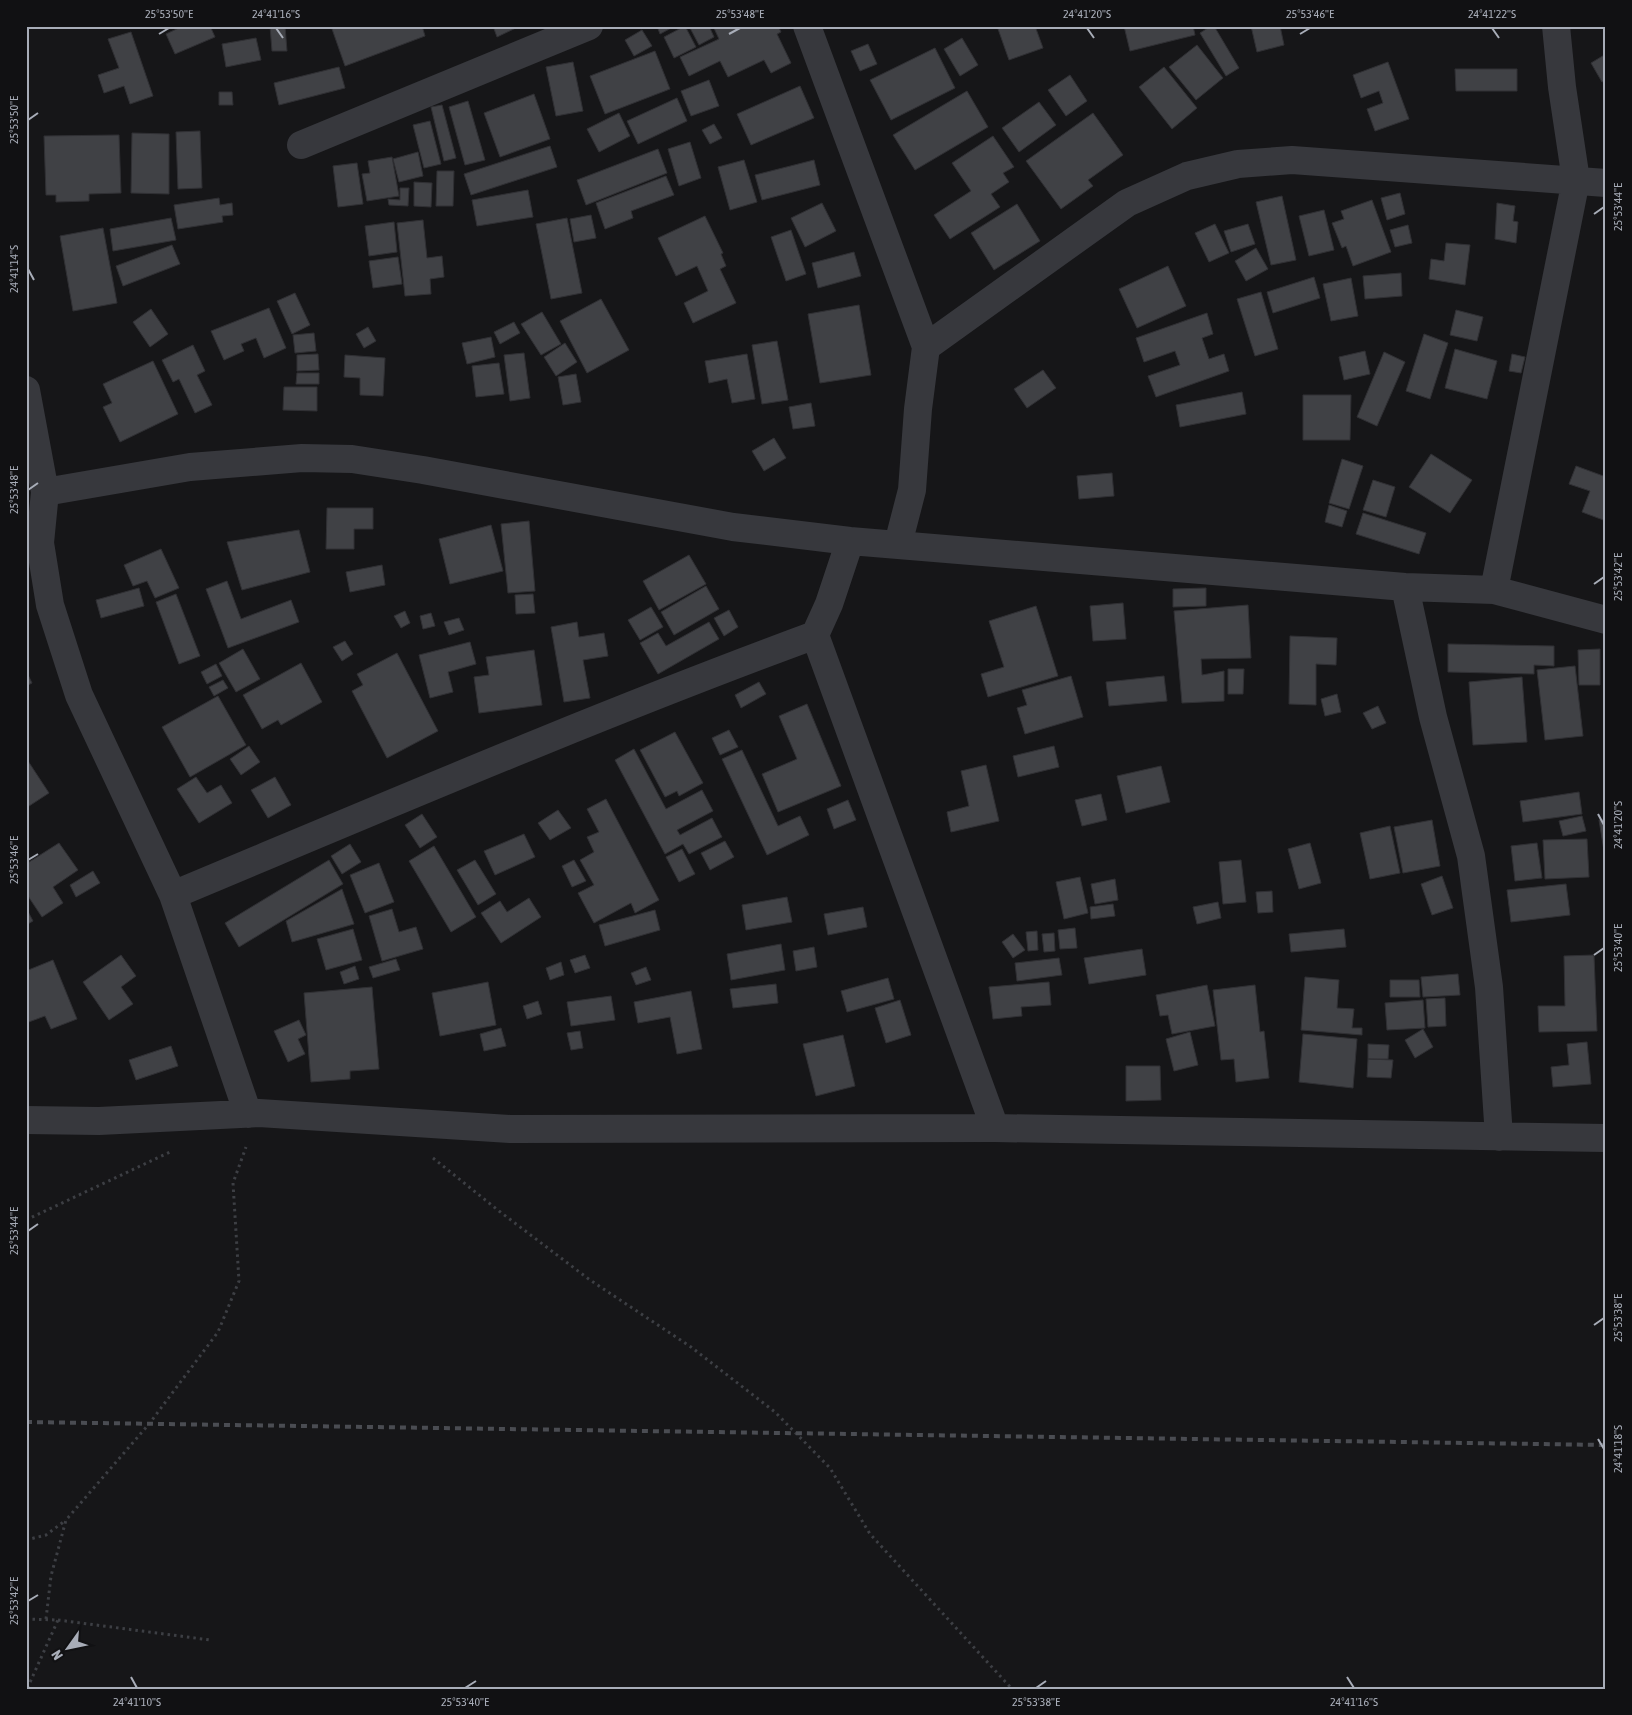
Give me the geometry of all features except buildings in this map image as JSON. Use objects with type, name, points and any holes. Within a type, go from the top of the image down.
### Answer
[{"type":"street","points":[[301,145],[589,26]]},
{"type":"street","points":[[807,26],[926,347],[918,409],[912,490],[898,544]]},
{"type":"street","points":[[1494,590],[1576,180],[1562,87],[1556,26]]},
{"type":"street","points":[[926,347],[1127,203],[1187,176],[1238,164],[1292,160],[1606,183]]},
{"type":"street","points":[[26,390],[45,492],[33,546],[50,605],[79,695],[173,895],[253,1113]]},
{"type":"street","points":[[45,492],[190,468],[302,458],[352,459],[423,470],[733,527],[850,541],[1405,587],[1494,590],[1606,620]]},
{"type":"street","points":[[850,541],[829,604],[815,635],[995,1128]]},
{"type":"street","points":[[1405,587],[1433,717],[1471,856],[1488,987],[1498,1137]]},
{"type":"street","points":[[173,895],[451,778],[726,667],[815,635]]},
{"type":"street","points":[[26,1120],[99,1121],[253,1113],[510,1129],[995,1128],[1606,1138]]},
{"type":"path","points":[[26,1540],[46,1535],[66,1520],[149,1424],[218,1332],[239,1281],[233,1184],[253,1113]]},
{"type":"path","points":[[26,1220],[178,1148]]},
{"type":"path","points":[[426,1152],[499,1211],[590,1280],[691,1347],[775,1412],[830,1468],[870,1534],[1012,1689]]},
{"type":"path","points":[[46,1619],[51,1576],[66,1520]]},
{"type":"path","points":[[26,1619],[58,1620],[210,1640]]},
{"type":"path","points":[[27,1689],[58,1620]]},
{"type":"railway","points":[[26,1422],[1606,1445]]}]
